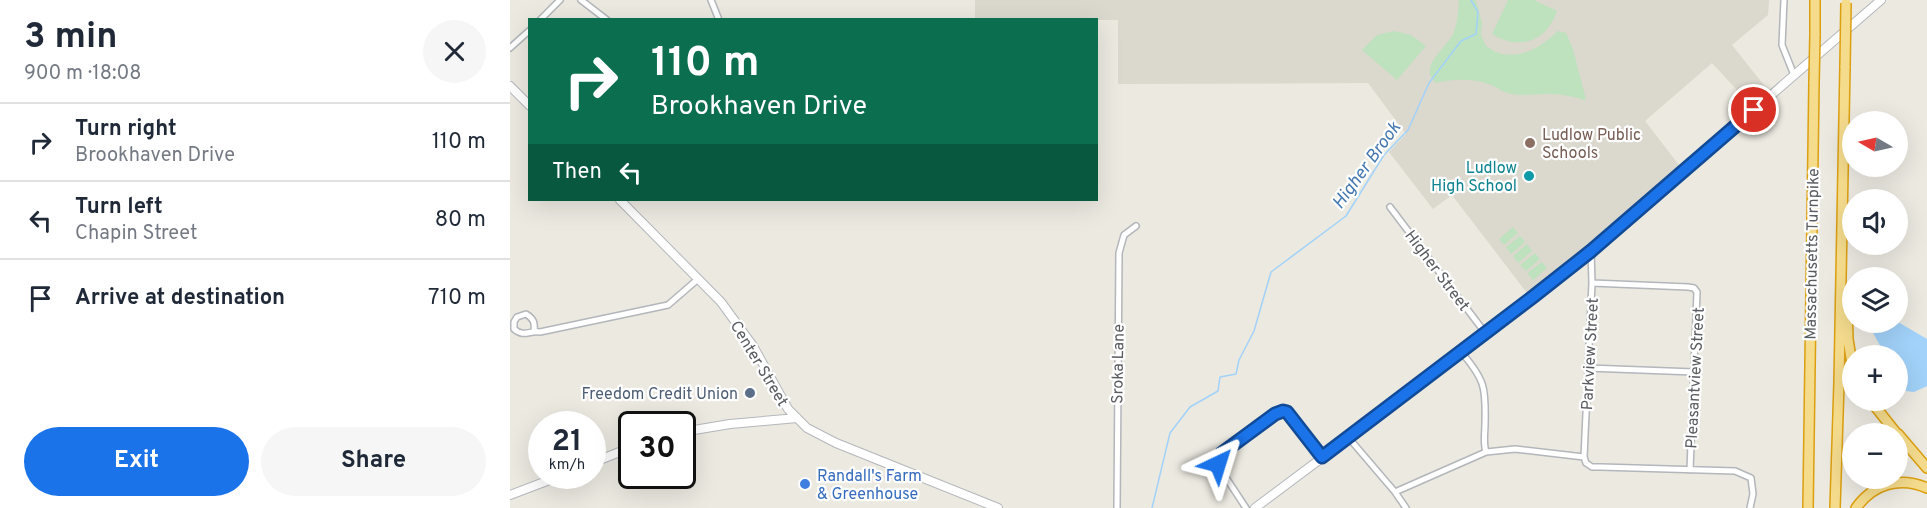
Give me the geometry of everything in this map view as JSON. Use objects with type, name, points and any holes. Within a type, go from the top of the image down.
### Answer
[{"type":"highway","name":"Massachusetts Turnpike","points":[[1808,508],[1815,0]]},
{"type":"highway","name":"Massachusetts Turnpike","points":[[1835,508],[1846,1]]},
{"type":"highway","points":[[1843,185],[1849,345]]},
{"type":"highway","points":[[1802,508],[1809,404]]},
{"type":"highway","points":[[1879,411],[1888,423]]},
{"type":"highway","points":[[1908,446],[1927,468]]},
{"type":"highway","points":[[1856,508],[1869,493],[1891,483],[1907,482],[1927,488]]},
{"type":"main road","points":[[1255,508],[1462,353],[1591,251],[1881,0]]},
{"type":"main road","points":[[510,86],[528,104]]},
{"type":"main road","name":"Center Street","points":[[621,201],[721,302],[740,326],[781,399],[813,432],[998,508]]},
{"type":"main road","points":[[696,430],[797,418]]},
{"type":"main road","points":[[510,495],[528,488]]},
{"type":"street","points":[[542,18],[560,0]]},
{"type":"street","points":[[581,0],[604,18]]},
{"type":"street","points":[[711,0],[718,18]]},
{"type":"street","points":[[1784,0],[1782,45],[1794,75]]},
{"type":"street","points":[[510,48],[528,32]]},
{"type":"street","name":"Higher Street","points":[[1390,207],[1486,334]]},
{"type":"street","name":"Sroka Lane","points":[[1117,508],[1119,253],[1124,235],[1136,226]]},
{"type":"street","name":"Parkview Street","points":[[1584,457],[1592,283],[1591,251]]},
{"type":"street","points":[[534,331],[540,333],[668,305],[698,279]]},
{"type":"street","name":"Pleasantview Street","points":[[1592,283],[1694,288],[1698,296],[1690,470]]},
{"type":"street","points":[[1462,353],[1484,384],[1486,452]]},
{"type":"street","points":[[1588,368],[1694,372]]},
{"type":"street","points":[[1246,508],[1220,468],[1218,459],[1222,453],[1275,414],[1287,412],[1322,457]]},
{"type":"street","points":[[1348,437],[1406,508]]},
{"type":"street","points":[[1395,492],[1486,452],[1515,449],[1584,457],[1586,463],[1592,467],[1734,471],[1751,478],[1753,494],[1750,508]]},
{"type":"shaded area","name":"Ludlow Public Schools","points":[[975,0],[1769,0],[1768,15],[1732,45],[1767,89],[1750,104],[1712,63],[1645,121],[1679,165],[1527,293],[1452,195],[1433,209],[1389,152],[1406,134],[1368,83],[1118,84],[1118,20],[975,18]]},
{"type":"green space","points":[[1459,0],[1476,0],[1482,23],[1481,35],[1486,46],[1499,53],[1511,55],[1526,52],[1540,45],[1558,31],[1566,33],[1573,49],[1586,100],[1549,94],[1506,93],[1491,85],[1471,80],[1436,83],[1431,77],[1431,65],[1453,34]]},
{"type":"green space","points":[[1508,0],[1534,0],[1557,11],[1552,22],[1539,36],[1522,42],[1512,42],[1492,34]]},
{"type":"green space","points":[[1394,31],[1411,35],[1426,46],[1397,80],[1362,50],[1377,35]]},
{"type":"green space","points":[[1513,227],[1518,233],[1504,245],[1499,239]]},
{"type":"green space","points":[[1520,236],[1525,242],[1511,254],[1506,247]]},
{"type":"green space","points":[[1527,244],[1532,251],[1518,263],[1513,256]]},
{"type":"green space","points":[[1535,253],[1540,259],[1526,271],[1520,265]]},
{"type":"green space","points":[[1542,262],[1547,268],[1533,280],[1527,273]]},
{"type":"water","points":[[1908,328],[1927,339],[1927,386],[1914,392],[1908,391],[1908,345],[1880,345],[1873,333],[1908,333]]},
{"type":"waterway","name":"Higher Brook","points":[[1152,508],[1170,433],[1190,407],[1218,391],[1220,377],[1236,374],[1239,360],[1254,331],[1271,272],[1346,216],[1384,155],[1408,130],[1429,83],[1461,41],[1476,34],[1478,12],[1471,0]]},
{"type":"place","name":"Ludlow Public Schools","points":[[1530,143]]},
{"type":"place","name":"Ludlow High School","points":[[1529,176]]},
{"type":"place","name":"Freedom Credit Union","points":[[750,393]]},
{"type":"place","name":"Randall's Farm & Greenhouse","points":[[805,484]]},
{"type":"route","points":[[1218,464],[1219,455],[1281,411],[1287,412],[1322,457],[1462,353],[1591,251],[1754,110]]}]
